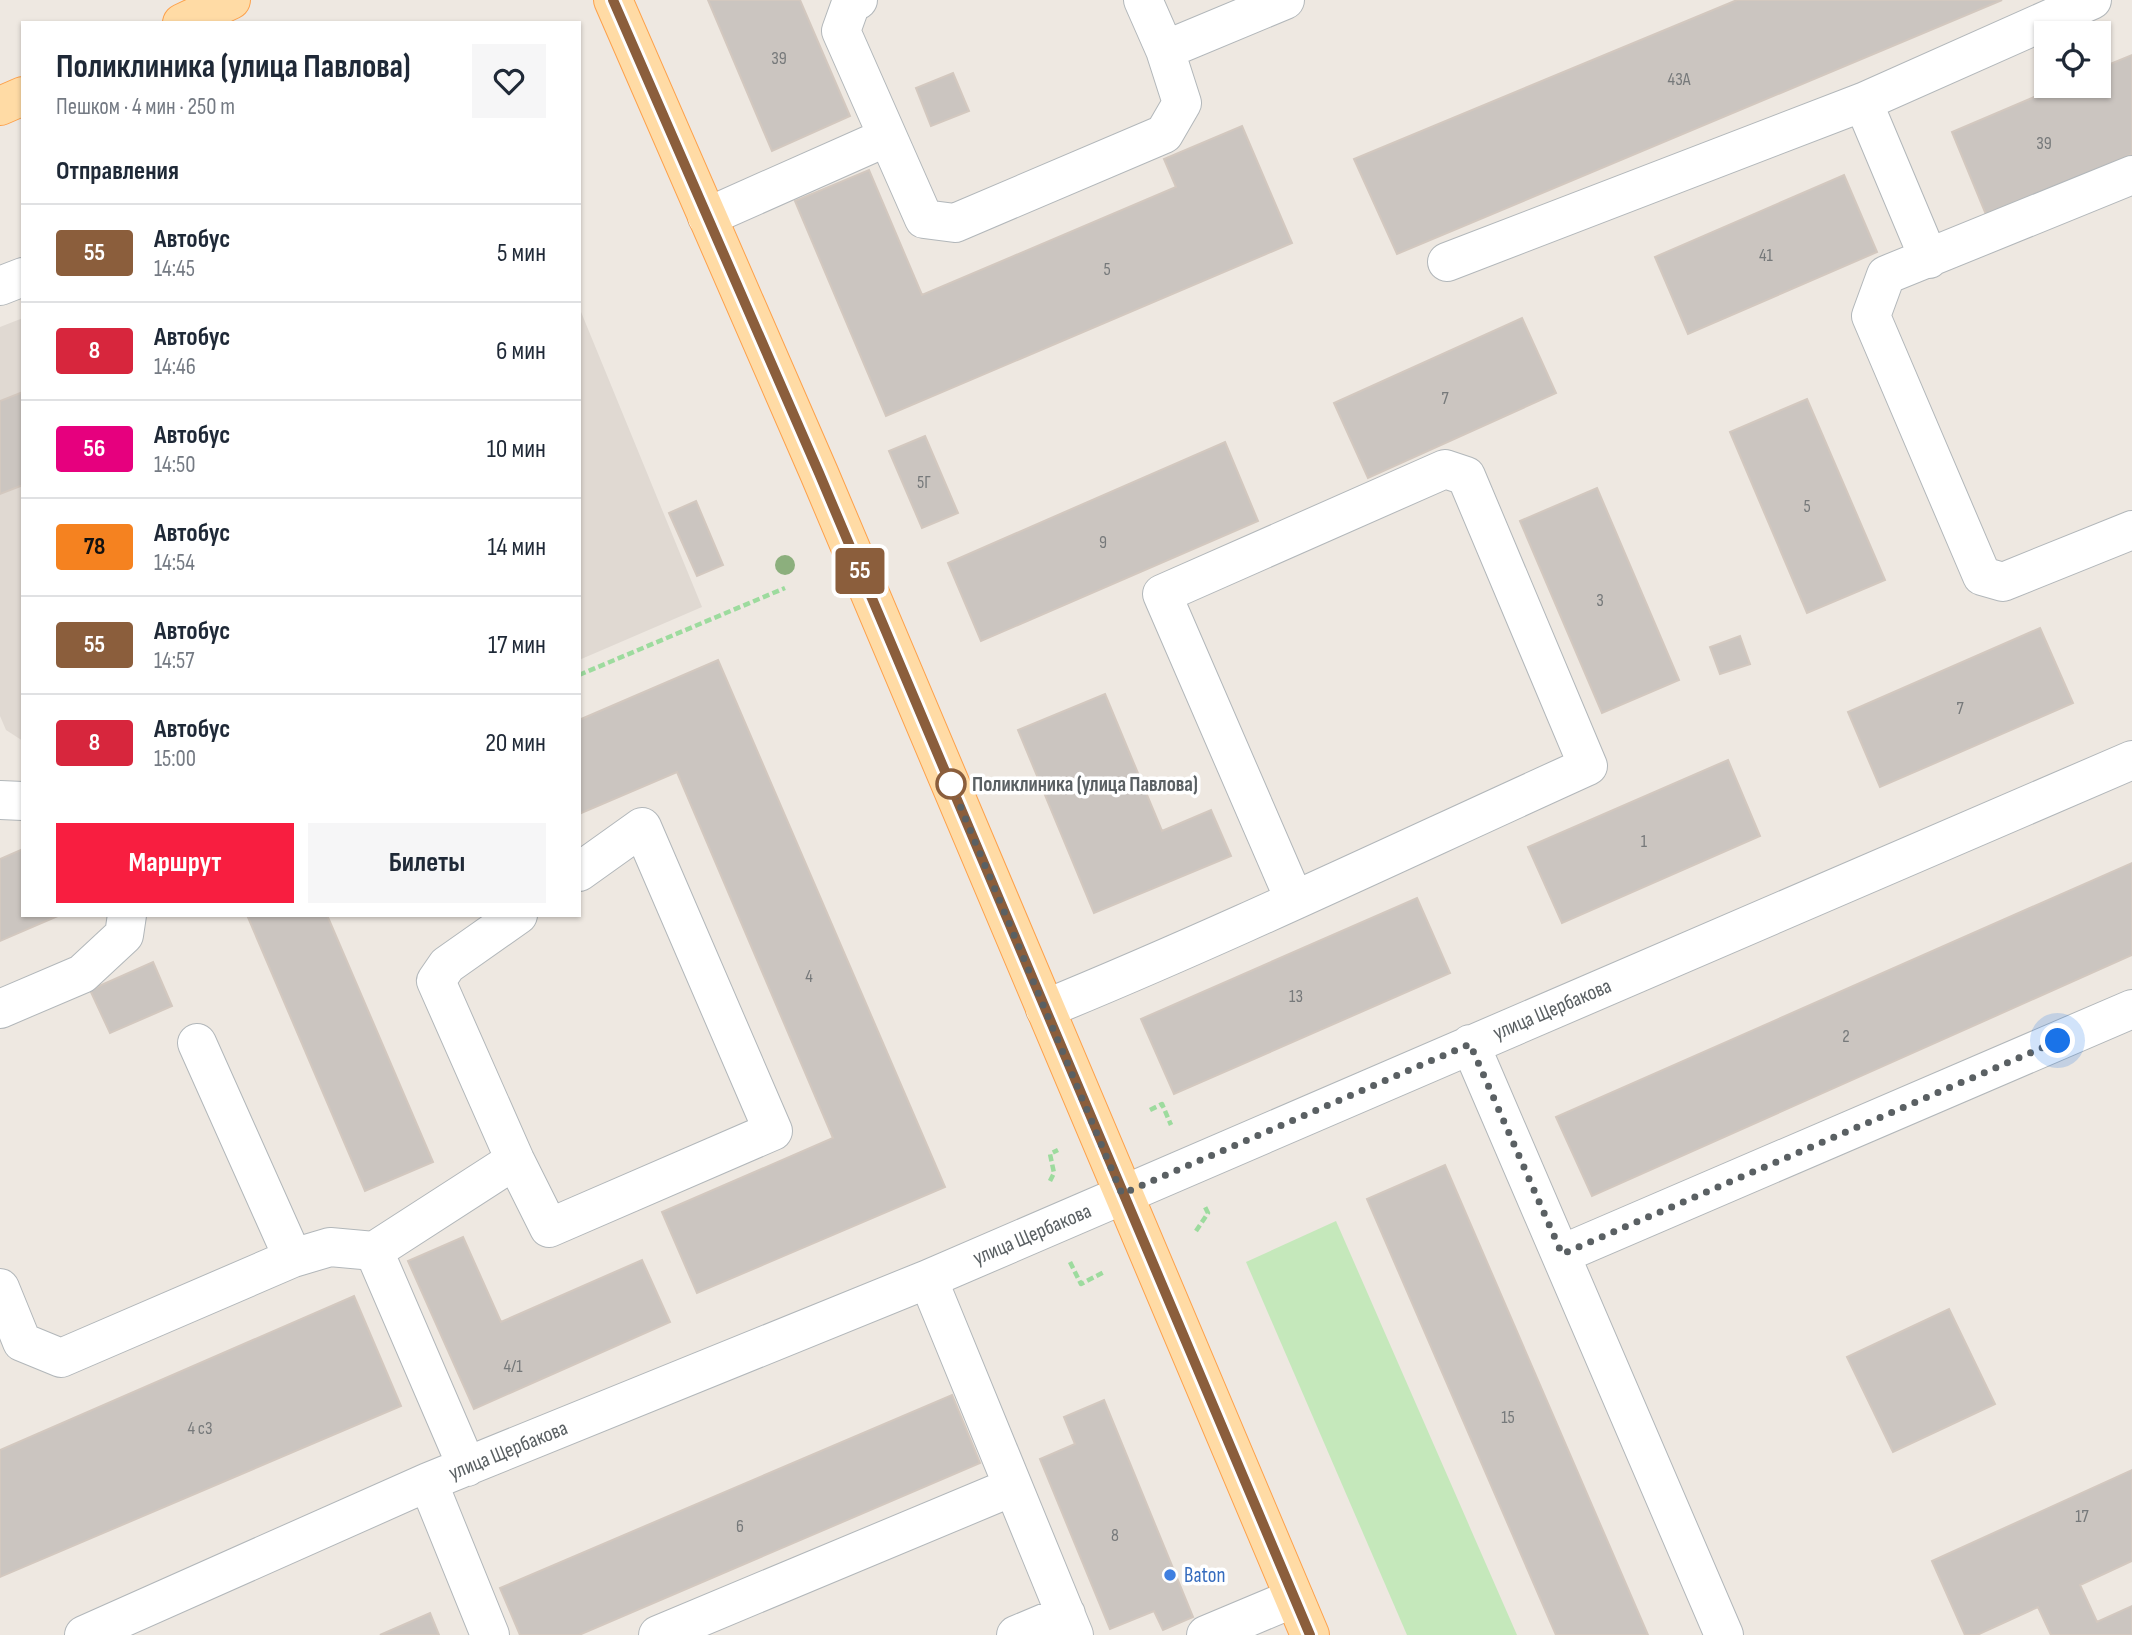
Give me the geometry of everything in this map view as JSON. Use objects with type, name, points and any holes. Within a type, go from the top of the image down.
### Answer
[{"type":"main road","points":[[186,21],[231,0]]},
{"type":"main road","points":[[613,0],[1310,1635]]},
{"type":"main road","points":[[0,106],[21,97]]},
{"type":"street","points":[[858,0],[851,2],[841,31],[887,137],[924,219],[955,223],[1164,134],[1182,103],[1165,50],[1143,0]]},
{"type":"street","points":[[1165,50],[1284,0]]},
{"type":"street","points":[[1447,262],[1863,102],[2092,0]]},
{"type":"street","points":[[1863,102],[1929,259]]},
{"type":"street","points":[[707,217],[887,137]]},
{"type":"street","points":[[2132,175],[1886,275],[1871,316],[1982,576],[2003,582],[2132,530]]},
{"type":"street","points":[[0,286],[21,278]]},
{"type":"street","points":[[1045,1009],[1294,899],[1588,766],[1465,476],[1445,469],[1162,594],[1294,899]]},
{"type":"street","name":"улица Щербакова","points":[[84,1635],[428,1482],[928,1279],[2132,760]]},
{"type":"street","points":[[0,800],[21,801]]},
{"type":"street","points":[[515,917],[447,965],[436,981],[515,1160],[549,1228],[773,1131],[642,827],[581,871]]},
{"type":"street","points":[[0,1009],[82,974],[124,935],[127,917]]},
{"type":"street","points":[[1562,1254],[2132,1009]]},
{"type":"street","points":[[197,1044],[293,1258]]},
{"type":"street","points":[[1470,1044],[1724,1635]]},
{"type":"street","points":[[0,1288],[22,1342],[61,1358],[293,1258],[330,1247],[374,1251],[515,1160]]},
{"type":"street","points":[[374,1251],[467,1467]]},
{"type":"street","points":[[928,1279],[1070,1625],[1016,1635]]},
{"type":"street","points":[[428,1482],[490,1635]]},
{"type":"street","points":[[658,1635],[1012,1487]]},
{"type":"street","points":[[1206,1635],[1294,1598]]},
{"type":"path","points":[[581,675],[785,588]]},
{"type":"path","points":[[1150,1111],[1162,1104],[1171,1125]]},
{"type":"path","points":[[1048,1184],[1054,1173],[1050,1154],[1058,1150]]},
{"type":"path","points":[[1196,1231],[1208,1213],[1202,1198]]},
{"type":"path","points":[[1068,1258],[1081,1284],[1104,1272]]},
{"type":"shaded area","points":[[581,312],[702,607],[581,659]]},
{"type":"shaded area","points":[[21,319],[21,740],[6,730],[0,716],[0,327]]},
{"type":"green space","points":[[1336,1221],[1517,1635],[1407,1635],[1246,1262]]},
{"type":"building","points":[[708,0],[800,0],[850,116],[772,151]]},
{"type":"building","points":[[1737,0],[2002,0],[1397,254],[1354,159]]},
{"type":"building","points":[[2132,55],[2132,154],[1987,217],[1952,132],[2034,97],[2111,98],[2111,64]]},
{"type":"building","points":[[953,73],[969,111],[931,126],[916,88]]},
{"type":"building","points":[[1242,126],[1292,243],[886,416],[795,201],[869,170],[922,295],[1176,187],[1164,159]]},
{"type":"building","points":[[1844,175],[1877,252],[1688,334],[1655,257]]},
{"type":"building","points":[[1522,318],[1556,393],[1368,478],[1334,403]]},
{"type":"building","points":[[21,393],[21,486],[0,494],[0,401]]},
{"type":"building","points":[[1807,399],[1885,580],[1807,613],[1730,432]]},
{"type":"building","points":[[925,436],[958,513],[922,528],[889,451]]},
{"type":"building","points":[[1225,442],[1258,521],[981,641],[948,563]]},
{"type":"building","points":[[1597,488],[1679,680],[1602,713],[1520,521]]},
{"type":"building","points":[[696,501],[723,565],[697,576],[669,513]]},
{"type":"building","points":[[2040,628],[2073,703],[1880,787],[1848,712]]},
{"type":"building","points":[[1740,636],[1750,664],[1720,674],[1710,647]]},
{"type":"building","points":[[718,660],[945,1187],[697,1293],[662,1212],[833,1138],[677,772],[581,813],[581,719]]},
{"type":"building","points":[[1105,694],[1162,831],[1211,810],[1231,856],[1094,913],[1018,730]]},
{"type":"building","points":[[1728,760],[1760,836],[1562,923],[1528,847]]},
{"type":"building","points":[[21,850],[21,917],[55,917],[0,941],[0,859]]},
{"type":"building","points":[[2132,863],[2132,955],[1592,1196],[1556,1117]]},
{"type":"building","points":[[1417,898],[1450,973],[1174,1094],[1141,1019]]},
{"type":"building","points":[[248,917],[328,917],[433,1162],[365,1191]]},
{"type":"building","points":[[153,962],[172,1006],[110,1033],[90,990]]},
{"type":"building","points":[[1445,1165],[1648,1635],[1556,1635],[1367,1199]]},
{"type":"building","points":[[463,1237],[501,1322],[642,1260],[670,1322],[474,1409],[408,1261]]},
{"type":"building","points":[[354,1296],[401,1406],[0,1577],[0,1450]]},
{"type":"building","points":[[1949,1309],[1995,1404],[1893,1452],[1847,1357]]},
{"type":"building","points":[[952,1395],[980,1463],[579,1635],[520,1635],[500,1588]]},
{"type":"building","points":[[1104,1400],[1193,1617],[1163,1630],[1154,1611],[1110,1629],[1040,1459],[1075,1444],[1064,1417]]},
{"type":"building","points":[[2132,1470],[2132,1561],[2080,1585],[2097,1622],[2132,1606],[2132,1635],[2051,1635],[2038,1607],[1977,1635],[1965,1635],[1932,1561]]},
{"type":"building","points":[[430,1613],[439,1635],[380,1635]]},
{"type":"bus line","name":"55","points":[[613,0],[819,473],[1310,1635]]},
{"type":"place","name":"Поликлиника (улица Павлова)","points":[[951,784]]},
{"type":"place","name":"Baton","points":[[1170,1575]]},
{"type":"route","points":[[951,784],[1122,1194],[1470,1044],[1562,1254],[2058,1041]]}]
